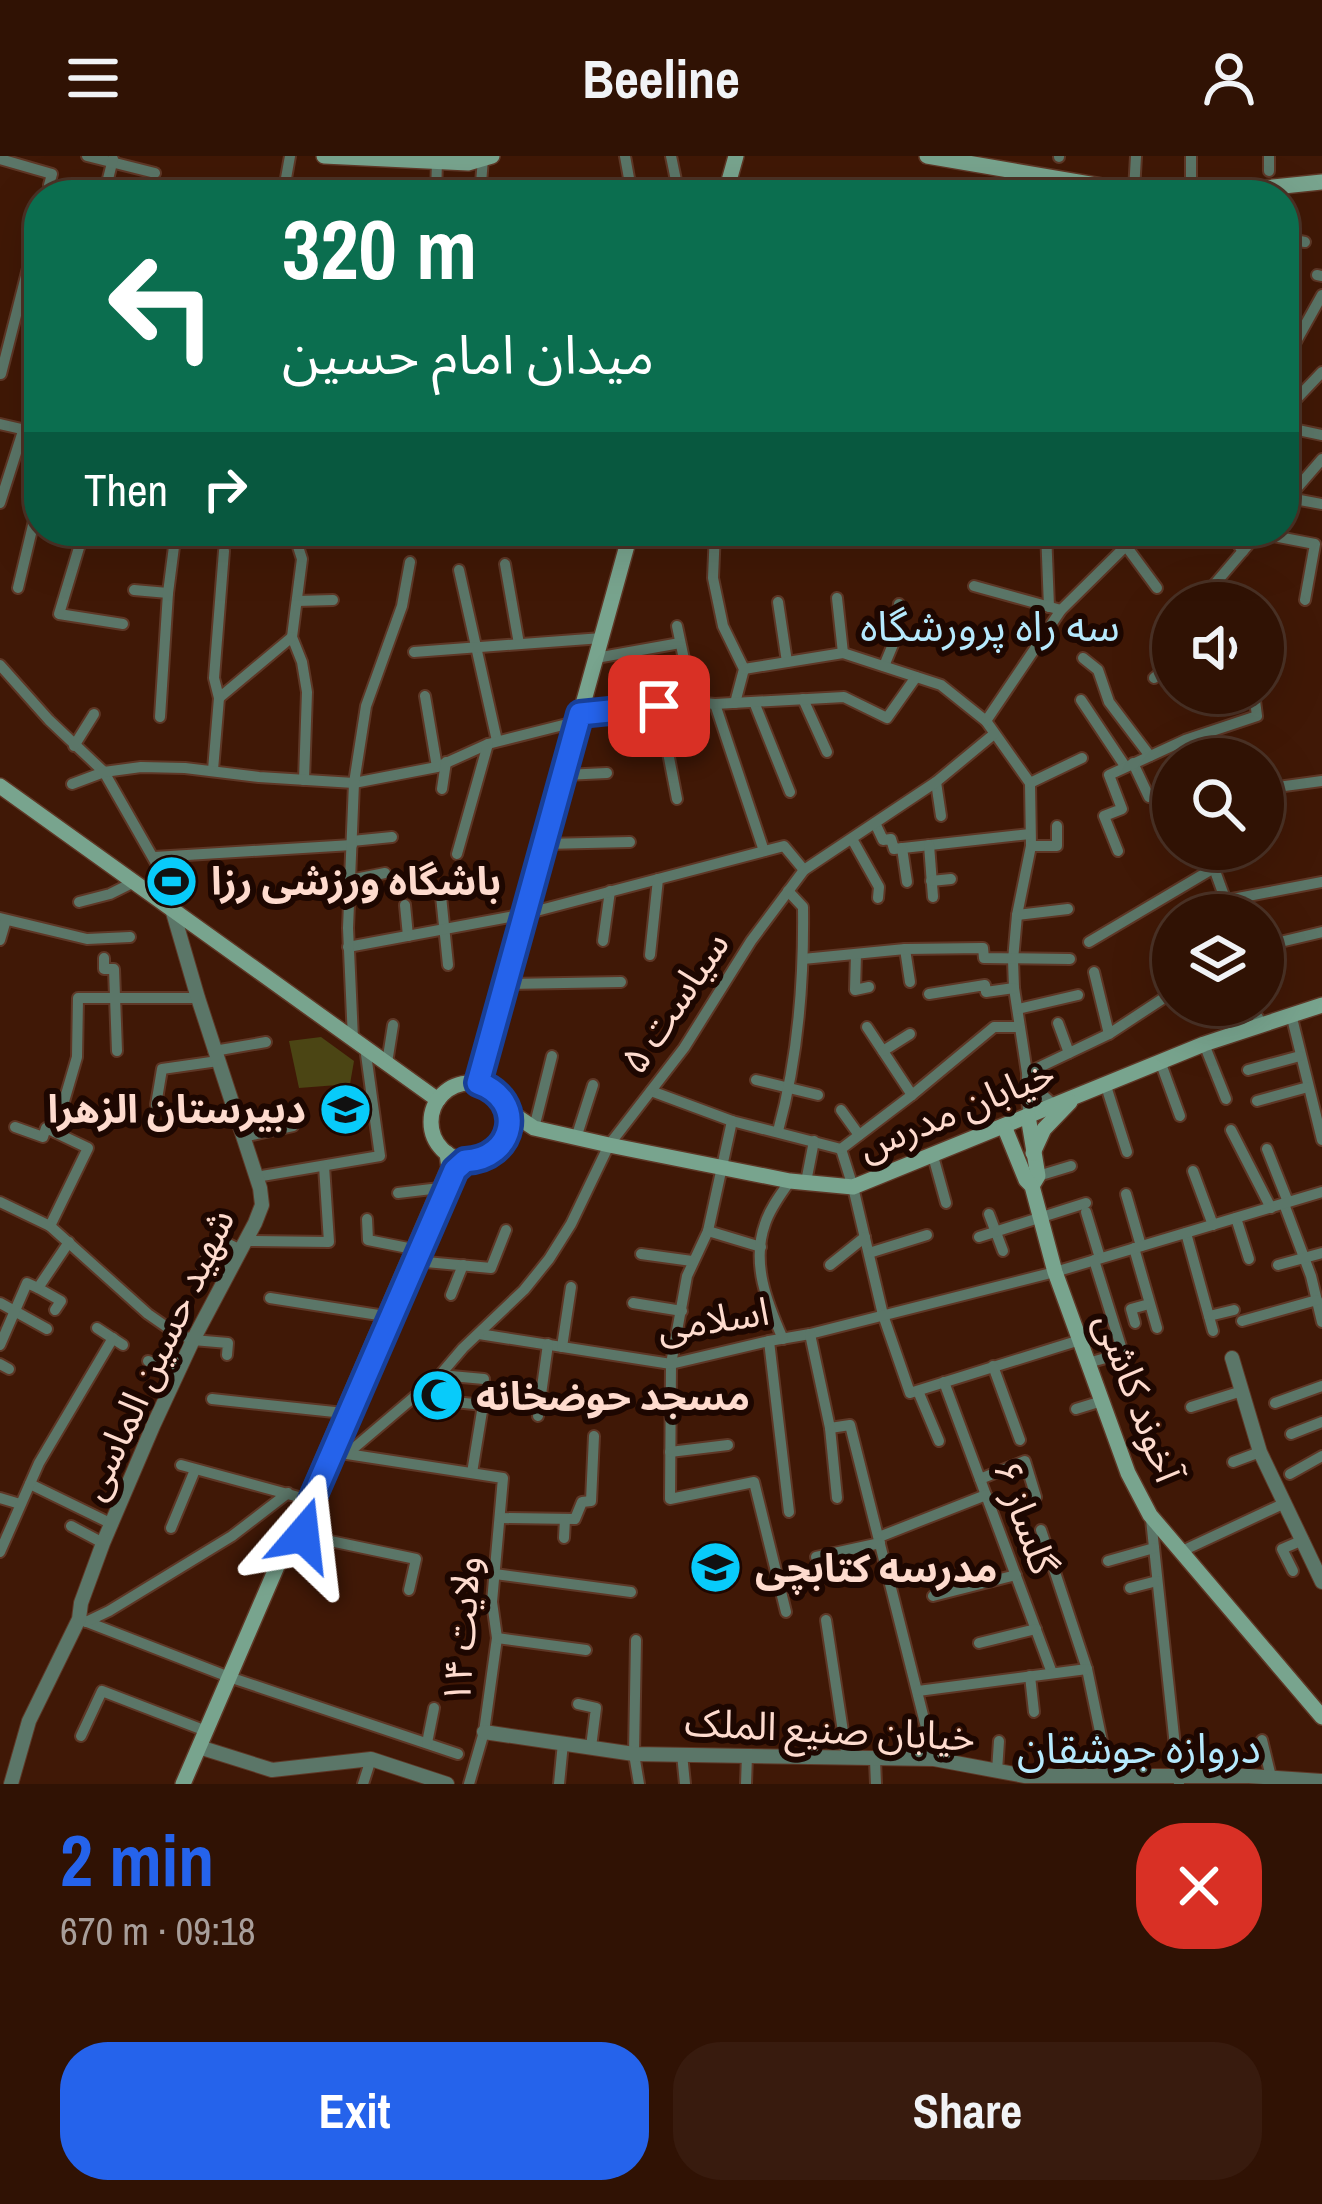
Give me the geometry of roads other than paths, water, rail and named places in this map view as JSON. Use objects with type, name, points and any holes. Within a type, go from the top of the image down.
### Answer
[{"type":"main road","points":[[324,156],[468,163],[487,158]]},
{"type":"main road","points":[[927,156],[1072,180]]},
{"type":"main road","points":[[478,1083],[628,546]]},
{"type":"main road","points":[[0,786],[438,1100]]},
{"type":"main road","name":"خیابان مدرس","points":[[1284,1016],[1322,1005]]},
{"type":"main road","name":"خیابان مدرس","points":[[534,1128],[722,1168],[854,1187],[1256,1026]]},
{"type":"main road","points":[[465,1161],[447,1153],[432,1132],[438,1100],[451,1087],[478,1083],[496,1092],[507,1110],[534,1128]]},
{"type":"main road","points":[[1033,1153],[1044,1129],[1078,1095]]},
{"type":"main road","points":[[232,1678],[386,1316],[455,1170],[465,1161],[488,1157],[497,1150],[507,1134],[507,1110]]},
{"type":"main road","name":"آخوند کاشی","points":[[1028,1116],[1040,1216],[1055,1272],[1129,1473],[1150,1515],[1322,1717]]},
{"type":"main road","name":"آخوند کاشی","points":[[1004,1126],[1026,1180],[1035,1181]]},
{"type":"main road","points":[[507,1134],[534,1128]]},
{"type":"main road","points":[[186,1784],[297,1534],[339,1453],[449,1168],[447,1153]]},
{"type":"street","points":[[88,156],[155,172]]},
{"type":"street","points":[[1269,156],[1269,171]]},
{"type":"street","points":[[1,158],[52,173],[50,180]]},
{"type":"street","points":[[436,161],[436,180]]},
{"type":"street","points":[[1019,180],[1021,171]]},
{"type":"street","points":[[1299,241],[1305,242]]},
{"type":"street","points":[[1,374],[24,284]]},
{"type":"street","points":[[1299,334],[1322,296]]},
{"type":"street","points":[[1299,396],[1322,372]]},
{"type":"street","points":[[0,424],[23,431],[0,503]]},
{"type":"street","points":[[1299,486],[1322,459]]},
{"type":"street","points":[[1299,541],[1315,544],[1305,600]]},
{"type":"street","points":[[19,588],[29,546]]},
{"type":"street","points":[[79,546],[59,614],[123,623]]},
{"type":"street","points":[[160,718],[174,546]]},
{"type":"street","points":[[298,546],[302,559],[292,637],[307,692],[304,780]]},
{"type":"street","points":[[714,546],[713,578],[723,626],[743,669],[735,704]]},
{"type":"street","points":[[1048,546],[1055,609]]},
{"type":"street","points":[[986,721],[1055,609],[1126,546],[1153,582]]},
{"type":"street","points":[[1239,546],[1243,551]]},
{"type":"street","points":[[1216,582],[1247,546]]},
{"type":"street","points":[[213,770],[219,698],[214,678],[224,551]]},
{"type":"street","points":[[256,1178],[380,1156],[359,1043],[349,947],[354,783],[366,706],[394,629],[410,562]]},
{"type":"street","points":[[505,564],[519,644]]},
{"type":"street","points":[[457,854],[492,742],[459,570]]},
{"type":"street","points":[[974,586],[1055,609]]},
{"type":"street","points":[[134,590],[168,593]]},
{"type":"street","points":[[837,598],[843,653]]},
{"type":"street","points":[[297,601],[333,600]]},
{"type":"street","points":[[778,602],[787,662]]},
{"type":"street","points":[[884,666],[894,642],[899,604]]},
{"type":"street","points":[[677,626],[693,702]]},
{"type":"street","points":[[219,698],[292,637]]},
{"type":"street","points":[[414,652],[602,638]]},
{"type":"street","points":[[596,658],[680,643]]},
{"type":"street","points":[[743,669],[843,653],[941,685],[986,721],[1030,783],[1030,840],[1013,960],[1028,1116]]},
{"type":"street","points":[[1083,658],[1098,670],[1109,702],[1150,756],[1109,775],[1122,809],[1105,816],[1118,850]]},
{"type":"street","points":[[0,665],[104,772],[164,877],[152,895]]},
{"type":"street","points":[[72,784],[104,772],[141,767],[354,783],[442,765],[492,742],[579,718],[693,702],[844,697],[887,718],[916,677]]},
{"type":"street","points":[[425,696],[442,765],[442,789]]},
{"type":"street","points":[[802,699],[827,752]]},
{"type":"street","points":[[1081,700],[1149,797]]},
{"type":"street","points":[[754,702],[790,792]]},
{"type":"street","points":[[715,704],[764,851]]},
{"type":"street","points":[[659,706],[677,799]]},
{"type":"street","points":[[74,746],[94,714]]},
{"type":"street","points":[[1206,738],[1257,714]]},
{"type":"street","name":"سیاست ۵","points":[[339,1453],[440,1375],[549,1259],[609,1145],[684,1048],[751,941],[805,869],[936,782],[994,734]]},
{"type":"street","points":[[1030,783],[1082,758]]},
{"type":"street","points":[[564,775],[607,772]]},
{"type":"street","points":[[1284,786],[1322,781]]},
{"type":"street","points":[[936,782],[941,816]]},
{"type":"street","points":[[875,823],[894,849],[1030,840],[1057,846],[1057,826]]},
{"type":"street","points":[[154,857],[392,837]]},
{"type":"street","points":[[852,839],[879,887],[878,898]]},
{"type":"street","points":[[545,844],[630,842]]},
{"type":"street","points":[[929,845],[933,897]]},
{"type":"street","points":[[349,947],[525,914],[784,846],[805,869]]},
{"type":"street","points":[[902,848],[907,882]]},
{"type":"street","points":[[1089,942],[1211,870]]},
{"type":"street","points":[[350,880],[385,873]]},
{"type":"street","points":[[650,955],[658,879]]},
{"type":"street","points":[[932,881],[951,879]]},
{"type":"street","points":[[79,902],[134,882]]},
{"type":"street","points":[[1259,894],[1322,882]]},
{"type":"street","points":[[603,941],[610,891]]},
{"type":"street","points":[[778,1131],[790,1088],[803,959],[803,907],[788,891]]},
{"type":"street","points":[[441,896],[448,965]]},
{"type":"street","points":[[405,904],[408,936]]},
{"type":"street","name":"شهید حسین الماسی","points":[[11,1784],[29,1721],[82,1620],[81,1603],[103,1543],[193,1340],[262,1205],[172,909]]},
{"type":"street","points":[[1017,915],[1068,909]]},
{"type":"street","points":[[0,940],[3,919],[87,939],[130,937]]},
{"type":"street","points":[[1284,941],[1322,932]]},
{"type":"street","points":[[803,959],[905,949],[983,948],[984,958],[1070,959]]},
{"type":"street","points":[[905,949],[910,982]]},
{"type":"street","points":[[856,954],[854,989],[869,987]]},
{"type":"street","points":[[104,958],[104,969],[114,969],[117,1051]]},
{"type":"street","points":[[1094,972],[1109,1034]]},
{"type":"street","points":[[506,984],[621,982]]},
{"type":"street","points":[[929,994],[985,986],[986,992],[1014,988]]},
{"type":"street","points":[[1018,1009],[1078,995]]},
{"type":"street","points":[[55,1132],[76,1057],[78,998],[198,998]]},
{"type":"street","points":[[1027,1073],[1109,1034],[1152,1006]]},
{"type":"street","points":[[1291,1014],[1322,1140]]},
{"type":"street","points":[[1058,1023],[1069,1053]]},
{"type":"street","points":[[387,1063],[392,1025]]},
{"type":"street","points":[[867,1027],[913,1095]]},
{"type":"street","points":[[841,1149],[994,1027],[1019,1027]]},
{"type":"street","points":[[883,1051],[910,1034]]},
{"type":"street","points":[[156,1105],[162,1069],[266,1042]]},
{"type":"street","points":[[1204,1044],[1226,1099]]},
{"type":"street","points":[[1248,1070],[1300,1055]]},
{"type":"street","points":[[534,1128],[552,1057]]},
{"type":"street","points":[[1160,1061],[1180,1116]]},
{"type":"street","points":[[1027,1073],[1054,1105]]},
{"type":"street","points":[[756,1080],[818,1095]]},
{"type":"street","points":[[1105,1083],[1127,1152]]},
{"type":"street","points":[[576,1138],[593,1085]]},
{"type":"street","points":[[1257,1100],[1308,1087]]},
{"type":"street","points":[[651,1091],[732,1121],[841,1149]]},
{"type":"street","points":[[841,1110],[859,1136]]},
{"type":"street","points":[[732,1121],[708,1231],[692,1261],[671,1364],[670,1499],[754,1482],[786,1612]]},
{"type":"street","points":[[243,1137],[293,1126]]},
{"type":"street","points":[[16,1127],[43,1137],[46,1128],[88,1148],[50,1226]]},
{"type":"street","points":[[1232,1130],[1271,1208]]},
{"type":"street","points":[[783,1339],[761,1288],[761,1247],[766,1218],[798,1182],[814,1142]]},
{"type":"street","points":[[841,1149],[883,1315],[939,1441]]},
{"type":"street","points":[[1267,1149],[1303,1257],[1316,1274],[1322,1322]]},
{"type":"street","points":[[933,1156],[946,1203]]},
{"type":"street","points":[[202,1266],[218,1239],[244,1245],[329,1242],[324,1166]]},
{"type":"street","points":[[1035,1181],[1071,1166]]},
{"type":"street","points":[[1193,1171],[1214,1225]]},
{"type":"street","points":[[398,1192],[440,1188]]},
{"type":"street","name":"اسلامی","points":[[479,1334],[671,1364],[1055,1272],[1322,1192]]},
{"type":"street","points":[[1126,1194],[1156,1328]]},
{"type":"street","points":[[0,1202],[50,1226],[159,1322],[193,1340],[228,1343],[227,1355]]},
{"type":"street","points":[[980,1237],[1040,1216],[1086,1207],[1123,1353],[1088,1363]]},
{"type":"street","points":[[989,1214],[1003,1251]]},
{"type":"street","points":[[1236,1218],[1249,1259]]},
{"type":"street","points":[[368,1219],[368,1240],[414,1255],[490,1268],[506,1230]]},
{"type":"street","points":[[708,1231],[761,1247]]},
{"type":"street","points":[[1186,1233],[1213,1331]]},
{"type":"street","points":[[869,1253],[927,1235]]},
{"type":"street","points":[[830,1265],[866,1237]]},
{"type":"street","points":[[38,1288],[69,1242]]},
{"type":"street","points":[[1278,1265],[1322,1252]]},
{"type":"street","points":[[641,1254],[692,1261]]},
{"type":"street","points":[[451,1295],[463,1265]]},
{"type":"street","points":[[0,1345],[27,1283],[61,1300],[55,1310]]},
{"type":"street","points":[[562,1347],[571,1287]]},
{"type":"street","points":[[270,1298],[386,1316]]},
{"type":"street","points":[[1209,1316],[1317,1300]]},
{"type":"street","points":[[0,1303],[47,1329]]},
{"type":"street","points":[[633,1303],[682,1311]]},
{"type":"street","points":[[1135,1323],[1131,1310],[1149,1304]]},
{"type":"street","points":[[0,1552],[59,1426],[118,1341],[97,1328]]},
{"type":"street","points":[[810,1334],[830,1428],[837,1498]]},
{"type":"street","points":[[914,1392],[1080,1340]]},
{"type":"street","points":[[769,1341],[789,1512]]},
{"type":"street","points":[[538,1416],[548,1344]]},
{"type":"street","points":[[1232,1358],[1260,1452],[1322,1582]]},
{"type":"street","points":[[148,1361],[178,1373]]},
{"type":"street","points":[[993,1366],[1020,1440]]},
{"type":"street","points":[[339,1453],[472,1473],[483,1405],[455,1402],[440,1375]]},
{"type":"street","points":[[440,1375],[484,1379]]},
{"type":"street","name":"گلساز ۶","points":[[944,1382],[1052,1673]]},
{"type":"street","points":[[1275,1403],[1322,1386]]},
{"type":"street","points":[[1191,1407],[1242,1391]]},
{"type":"street","points":[[212,1399],[344,1413]]},
{"type":"street","points":[[1076,1409],[1102,1401]]},
{"type":"street","points":[[1291,1434],[1322,1422]]},
{"type":"street","points":[[830,1428],[850,1425],[934,1759]]},
{"type":"street","points":[[500,1518],[575,1519],[582,1502],[590,1501],[593,1436]]},
{"type":"street","points":[[670,1452],[728,1445]]},
{"type":"street","points":[[1233,1462],[1260,1452]]},
{"type":"street","points":[[1290,1474],[1322,1456]]},
{"type":"street","points":[[980,1478],[1025,1461],[1036,1497]]},
{"type":"street","points":[[181,1465],[306,1499]]},
{"type":"street","points":[[171,1528],[195,1470]]},
{"type":"street","name":"ولایت ۱۴","points":[[469,1784],[484,1732],[497,1638],[492,1602],[503,1478],[472,1473]]},
{"type":"street","points":[[30,1484],[112,1524]]},
{"type":"street","points":[[82,1620],[109,1611],[232,1536],[288,1493]]},
{"type":"street","points":[[816,1557],[880,1540],[986,1495]]},
{"type":"street","points":[[0,1498],[20,1504]]},
{"type":"street","points":[[1180,1552],[1286,1503]]},
{"type":"street","points":[[1150,1515],[1179,1780]]},
{"type":"street","points":[[564,1538],[566,1519]]},
{"type":"street","points":[[71,1526],[103,1543]]},
{"type":"street","points":[[1041,1530],[1087,1669],[1099,1779]]},
{"type":"street","points":[[297,1534],[416,1559],[409,1590]]},
{"type":"street","points":[[1293,1571],[1282,1549],[1303,1540]]},
{"type":"street","points":[[1108,1561],[1154,1548]]},
{"type":"street","points":[[495,1574],[632,1592]]},
{"type":"street","points":[[933,1596],[1016,1575]]},
{"type":"street","points":[[1130,1588],[1157,1581]]},
{"type":"street","points":[[82,1620],[232,1678],[458,1754]]},
{"type":"street","points":[[826,1620],[847,1758]]},
{"type":"street","points":[[979,1643],[1036,1629]]},
{"type":"street","points":[[497,1638],[586,1650]]},
{"type":"street","points":[[636,1640],[634,1754],[639,1784]]},
{"type":"street","points":[[917,1690],[1087,1669]]},
{"type":"street","points":[[1030,1676],[1034,1712]]},
{"type":"street","points":[[81,1736],[102,1691],[203,1743],[264,1768],[371,1759],[447,1784]]},
{"type":"street","points":[[578,1704],[596,1708],[592,1747]]},
{"type":"street","points":[[427,1743],[434,1708]]},
{"type":"street","name":"خیابان صنیع الملک","points":[[484,1732],[634,1754],[934,1759],[1031,1780],[1320,1780]]},
{"type":"street","points":[[1262,1740],[1271,1777]]},
{"type":"street","points":[[997,1771],[999,1741]]},
{"type":"street","points":[[559,1784],[563,1744]]},
{"type":"street","points":[[682,1754],[685,1784]]},
{"type":"street","points":[[746,1784],[747,1755]]},
{"type":"street","points":[[362,1784],[371,1759]]},
{"type":"street","points":[[875,1760],[876,1784]]},
{"type":"street","points":[[260,1784],[264,1768]]},
{"type":"street","points":[[295,1784],[301,1768]]},
{"type":"place","name":"باشگاه ورزشی رزا","points":[[172,881]]},
{"type":"place","name":"دبیرستان الزهرا","points":[[345,1109]]},
{"type":"place","name":"مسجد حوضخانه","points":[[437,1396]]},
{"type":"place","name":"مدرسه کتابچی","points":[[716,1568]]},
{"type":"district","name":"سه راه پرورشگاه","points":[[990,626]]},
{"type":"district","name":"دروازه جوشقان","points":[[1139,1748]]}]
